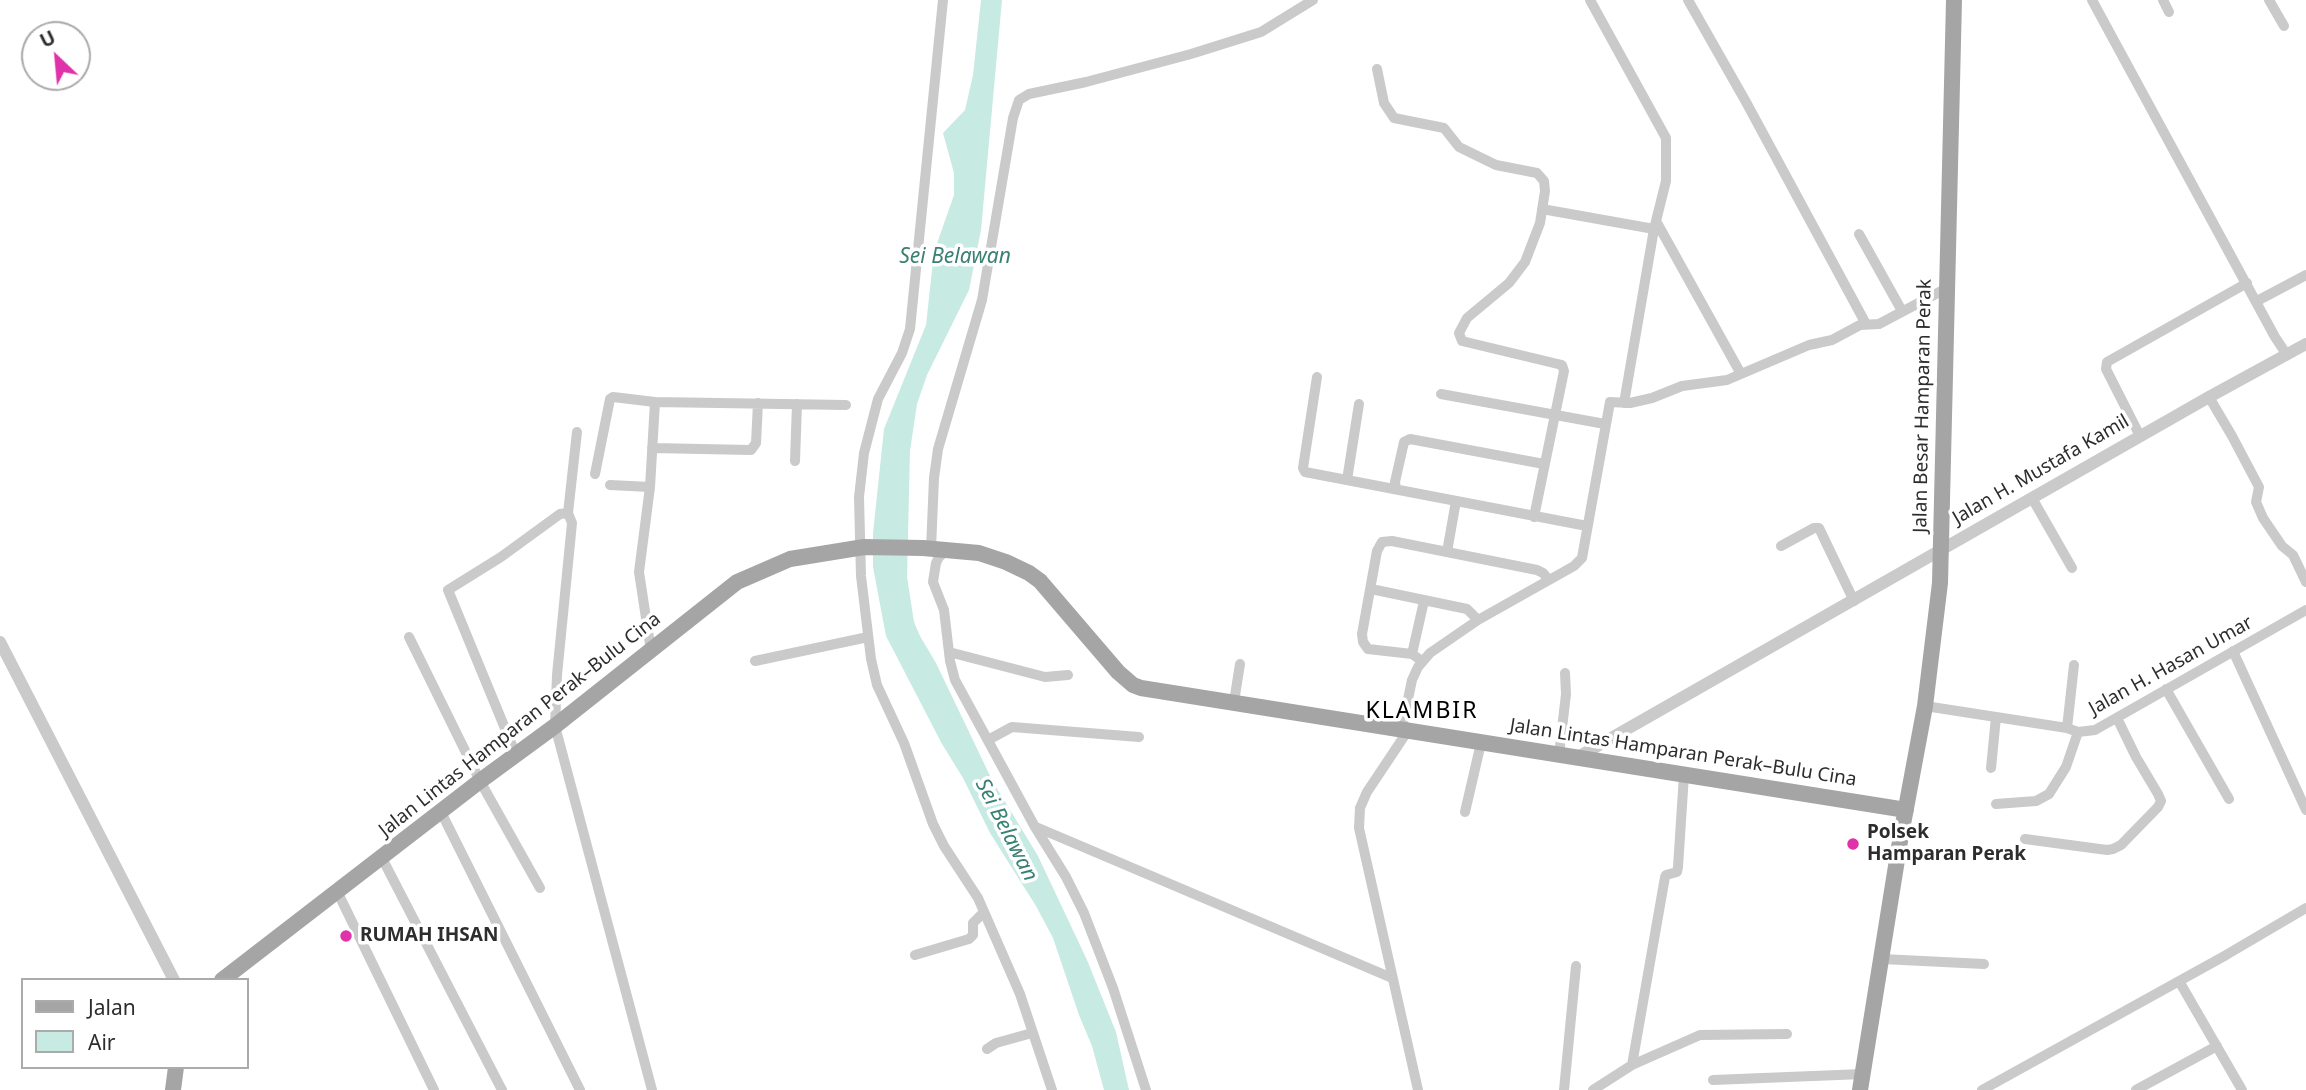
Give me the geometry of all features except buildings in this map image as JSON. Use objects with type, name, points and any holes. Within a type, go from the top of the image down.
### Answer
[{"type":"main road","name":"Jalan Besar Hamparan Perak","points":[[1861,1082],[1925,706],[1940,583],[1954,0]]},
{"type":"main road","name":"Jalan Lintas Hamparan Perak–Bulu Cina","points":[[225,978],[555,726],[737,582],[790,559],[862,548],[934,549],[992,556],[1035,576],[1118,672],[1133,685],[1141,688],[1906,810]]},
{"type":"main road","points":[[173,1090],[176,1069]]},
{"type":"street","points":[[943,0],[910,329],[902,353],[878,399],[864,453],[859,497],[868,637],[877,685],[904,743],[925,806],[944,846],[978,898],[1020,995],[1052,1090]]},
{"type":"street","points":[[1146,1090],[1137,1056],[1084,913],[960,693],[951,667],[944,610],[933,582],[939,557],[934,549],[934,478],[938,449],[982,300],[1013,118],[1019,100],[1029,94],[1099,79],[1261,32],[1313,0]]},
{"type":"street","points":[[1590,0],[1667,138],[1666,181],[1655,225],[1624,403]]},
{"type":"street","points":[[1688,0],[1866,324]]},
{"type":"street","points":[[2092,0],[2287,355]]},
{"type":"street","points":[[2163,0],[2169,12]]},
{"type":"street","points":[[2269,0],[2284,26]]},
{"type":"street","points":[[1377,69],[1384,103],[1394,118],[1444,128],[1459,147],[1483,160],[1541,176],[1545,191],[1542,209],[1534,243],[1525,262],[1509,282],[1467,318],[1460,328],[1459,337],[1462,341],[1562,365],[1564,371],[1534,517]]},
{"type":"street","points":[[1542,209],[1655,225]]},
{"type":"street","points":[[1655,225],[1741,374]]},
{"type":"street","points":[[1859,234],[1902,311]]},
{"type":"street","points":[[2257,301],[2306,275]]},
{"type":"street","points":[[2140,436],[2106,369],[2107,362],[2247,283]]},
{"type":"street","points":[[1418,1090],[1360,837],[1359,817],[1367,792],[1406,729],[1412,680],[1422,661],[1478,620],[1574,566],[1582,558],[1610,402],[1624,403],[1652,398],[1682,386],[1720,382],[1809,345],[1832,340],[1866,324],[1879,324],[1947,288]]},
{"type":"street","name":"Jalan H. Mustafa Kamil","points":[[1578,757],[2306,344]]},
{"type":"street","points":[[1317,377],[1303,470],[1587,526]]},
{"type":"street","points":[[1441,394],[1605,424]]},
{"type":"street","points":[[595,474],[610,399],[613,397],[655,402],[846,405]]},
{"type":"street","points":[[2209,397],[2259,487],[2256,502],[2263,517],[2282,547],[2293,555],[2306,582]]},
{"type":"street","points":[[651,651],[639,572],[650,487],[655,402]]},
{"type":"street","points":[[652,448],[751,450],[756,443],[758,403]]},
{"type":"street","points":[[795,461],[797,404]]},
{"type":"street","points":[[1347,480],[1359,404]]},
{"type":"street","points":[[578,432],[568,513],[572,523],[557,676],[555,726],[652,1090]]},
{"type":"street","points":[[1396,488],[1404,442],[1410,439],[1544,464]]},
{"type":"street","points":[[610,485],[650,487]]},
{"type":"street","points":[[2032,498],[2072,568]]},
{"type":"street","points":[[1447,552],[1456,501]]},
{"type":"street","points":[[516,755],[448,589],[501,557],[560,514],[568,513]]},
{"type":"street","points":[[1781,546],[1814,528],[1819,528],[1854,601]]},
{"type":"street","points":[[1422,661],[1412,654],[1368,649],[1365,646],[1362,634],[1377,551],[1382,542],[1392,541],[1538,570],[1549,580]]},
{"type":"street","points":[[1371,589],[1467,609],[1478,620]]},
{"type":"street","points":[[1412,654],[1424,601]]},
{"type":"street","name":"Jalan H. Hasan Umar","points":[[1925,706],[2067,728],[2078,732],[2095,730],[2306,610]]},
{"type":"street","points":[[409,637],[480,781],[540,888]]},
{"type":"street","points":[[755,661],[868,637]]},
{"type":"street","points":[[0,642],[173,978]]},
{"type":"street","points":[[2233,651],[2306,810]]},
{"type":"street","points":[[949,652],[1045,677],[1068,675]]},
{"type":"street","points":[[1234,702],[1240,664]]},
{"type":"street","points":[[2067,728],[2074,665]]},
{"type":"street","points":[[1559,755],[1566,694],[1565,673]]},
{"type":"street","points":[[2166,689],[2229,799]]},
{"type":"street","points":[[1991,768],[1996,717]]},
{"type":"street","points":[[2025,839],[2113,849],[2121,845],[2158,807],[2161,801],[2158,794],[2117,718]]},
{"type":"street","points":[[988,740],[1012,727],[1139,737]]},
{"type":"street","points":[[1996,804],[2036,801],[2049,794],[2066,767],[2078,732]]},
{"type":"street","points":[[1465,812],[1481,743]]},
{"type":"street","points":[[1632,1065],[1665,877],[1677,872],[1678,867],[1684,775]]},
{"type":"street","points":[[442,812],[580,1090]]},
{"type":"street","points":[[1035,827],[1392,978]]},
{"type":"street","points":[[383,858],[502,1090]]},
{"type":"street","points":[[337,891],[434,1090]]},
{"type":"street","points":[[1982,1090],[2306,908]]},
{"type":"street","points":[[915,955],[969,939],[973,935],[973,923],[984,912]]},
{"type":"street","points":[[1882,959],[1984,964]]},
{"type":"street","points":[[1564,1090],[1576,966]]},
{"type":"street","points":[[2179,981],[2242,1090]]},
{"type":"street","points":[[987,1049],[996,1043],[1032,1033]]},
{"type":"street","points":[[1593,1090],[1632,1065],[1700,1035],[1787,1034]]},
{"type":"street","points":[[2136,1090],[2217,1046]]},
{"type":"street","points":[[1713,1080],[1861,1082]]},
{"type":"water","name":"Sei Belawan","points":[[981,0],[1002,0],[981,230],[969,290],[927,375],[917,404],[910,451],[907,577],[914,622],[920,636],[936,663],[993,782],[1038,856],[1087,960],[1116,1032],[1129,1090],[1104,1090],[1092,1046],[1053,938],[990,833],[886,636],[873,567],[873,533],[884,429],[926,325],[934,252],[954,195],[954,173],[943,133],[965,110],[973,75]]},
{"type":"place","name":"Polsek Hamparan Perak","points":[[1853,844]]},
{"type":"place","name":"RUMAH IHSAN","points":[[346,936]]},
{"type":"district","name":"KLAMBIR","points":[[1422,711]]}]
